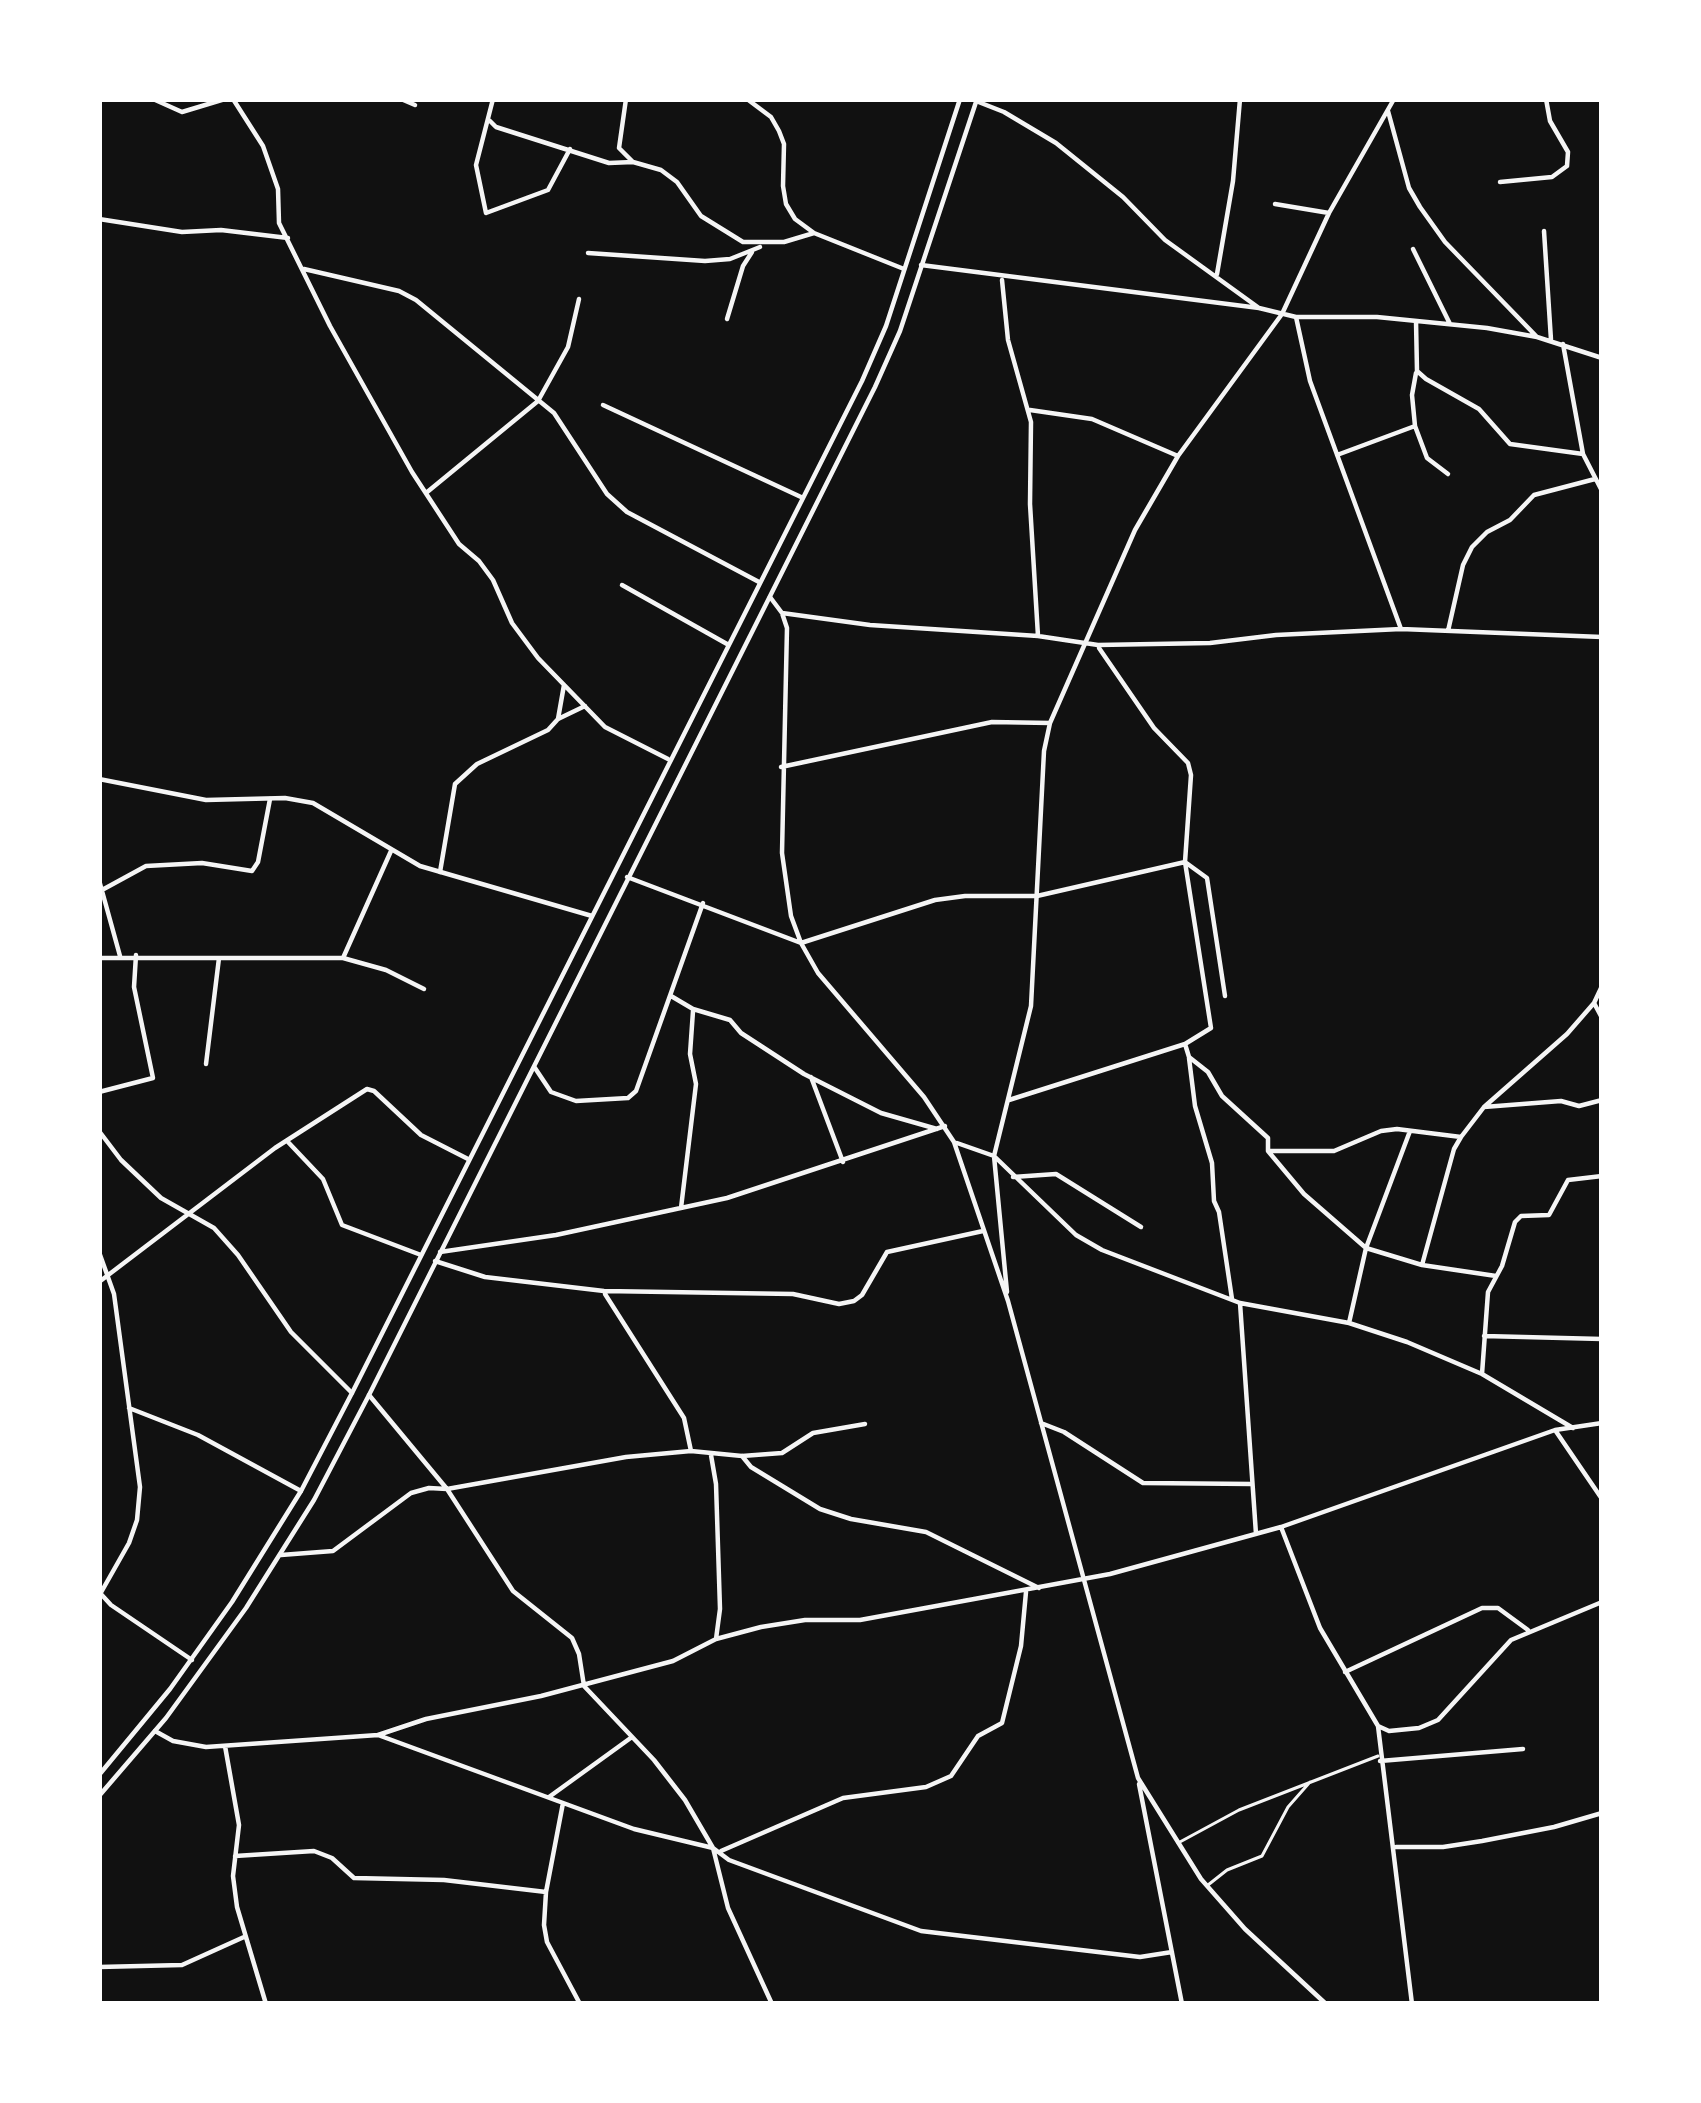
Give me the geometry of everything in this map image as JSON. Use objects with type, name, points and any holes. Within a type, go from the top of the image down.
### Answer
[{"type":"street","points":[[153,99],[182,112],[229,99],[263,146],[278,189],[279,224],[329,326],[459,544],[479,561],[512,623],[564,685],[616,734],[668,759]]},
{"type":"street","points":[[400,99],[415,105]]},
{"type":"street","points":[[493,99],[476,165],[485,213],[548,190],[570,149]]},
{"type":"street","points":[[626,99],[619,148],[633,162]]},
{"type":"street","points":[[747,99],[771,117],[779,131],[784,144],[786,204],[795,219],[814,232],[904,269]]},
{"type":"street","points":[[100,1772],[192,1660],[268,1548],[352,1393],[862,381],[960,99]]},
{"type":"street","points":[[1216,274],[1234,181],[1240,99]]},
{"type":"street","points":[[1008,1301],[994,1156],[1031,1006],[1044,752],[1050,723],[1135,530],[1178,456],[1282,314],[1329,213],[1394,99]]},
{"type":"street","points":[[1500,182],[1552,177],[1567,166],[1568,152],[1550,121],[1546,99]]},
{"type":"street","points":[[99,1796],[155,1731],[281,1556],[369,1395],[883,368],[976,100],[1056,143],[1123,197],[1165,240],[1259,308]]},
{"type":"street","points":[[1388,109],[1409,188],[1420,207],[1445,242],[1537,337]]},
{"type":"street","points":[[490,121],[496,127],[609,163],[633,162],[670,174],[694,210],[725,234],[765,244]]},
{"type":"street","points":[[1275,204],[1329,213]]},
{"type":"street","points":[[99,219],[182,232],[221,230],[288,238]]},
{"type":"street","points":[[1544,231],[1551,340]]},
{"type":"street","points":[[588,253],[730,259],[814,232]]},
{"type":"street","points":[[1413,249],[1450,325]]},
{"type":"street","points":[[727,319],[743,266],[754,250]]},
{"type":"street","points":[[921,266],[1296,316],[1450,325],[1551,340],[1602,358]]},
{"type":"street","points":[[304,269],[399,291],[416,300],[529,388],[568,428],[607,494],[627,512],[759,583]]},
{"type":"street","points":[[1001,277],[1008,340],[1030,410],[1038,636]]},
{"type":"street","points":[[426,493],[538,401],[568,346],[579,298]]},
{"type":"street","points":[[1296,316],[1310,381],[1401,629]]},
{"type":"street","points":[[1416,321],[1415,426],[1427,458],[1448,474]]},
{"type":"street","points":[[1564,344],[1583,454],[1602,491]]},
{"type":"street","points":[[1417,371],[1479,409],[1510,444],[1583,454]]},
{"type":"street","points":[[603,405],[801,496]]},
{"type":"street","points":[[1030,410],[1092,419],[1178,456]]},
{"type":"street","points":[[1337,455],[1415,426]]},
{"type":"street","points":[[1448,631],[1463,565],[1472,547],[1510,520],[1534,495],[1595,479]]},
{"type":"street","points":[[622,585],[727,644]]},
{"type":"street","points":[[770,598],[787,628],[781,767],[784,883],[801,943],[818,974],[954,1142],[1008,1301],[1086,1580],[1138,1778],[1182,2004]]},
{"type":"street","points":[[782,613],[1098,645],[1210,643],[1401,629],[1602,637]]},
{"type":"street","points":[[1009,1100],[1185,1044],[1209,1033],[1211,1023],[1185,862],[1188,763],[1154,728],[1098,645]]},
{"type":"street","points":[[558,719],[564,685]]},
{"type":"street","points":[[440,872],[452,788],[477,764],[548,730],[558,719],[585,706]]},
{"type":"street","points":[[781,767],[992,722],[1050,723]]},
{"type":"street","points":[[99,779],[167,795],[313,803],[391,851],[440,872],[592,916]]},
{"type":"street","points":[[102,890],[146,866],[202,863],[252,871],[258,862],[270,799]]},
{"type":"street","points":[[343,958],[391,851]]},
{"type":"street","points":[[627,877],[801,943],[935,900],[1037,896],[1185,862],[1207,878],[1225,996]]},
{"type":"street","points":[[99,880],[120,956]]},
{"type":"street","points":[[534,1066],[559,1097],[576,1101],[628,1098],[636,1091],[703,903]]},
{"type":"street","points":[[99,1092],[153,1078],[134,987],[136,955]]},
{"type":"street","points":[[99,958],[343,958],[386,970],[424,989]]},
{"type":"street","points":[[206,1064],[219,958]]},
{"type":"street","points":[[1422,1265],[1461,1137],[1484,1107],[1567,1034],[1602,986]]},
{"type":"street","points":[[671,996],[693,1009],[730,1020],[741,1033],[811,1077],[881,1113],[942,1128]]},
{"type":"street","points":[[1594,1003],[1602,1018]]},
{"type":"street","points":[[681,1208],[697,1084],[690,1054],[693,1009]]},
{"type":"street","points":[[1185,1044],[1195,1106],[1212,1163],[1232,1299]]},
{"type":"street","points":[[1189,1057],[1208,1072],[1222,1096],[1268,1138],[1268,1151],[1304,1194],[1366,1248],[1422,1265],[1496,1276]]},
{"type":"street","points":[[811,1077],[842,1162]]},
{"type":"street","points":[[99,1282],[274,1148],[371,1089],[421,1136],[470,1160]]},
{"type":"street","points":[[1484,1107],[1562,1102],[1579,1106],[1602,1100]]},
{"type":"street","points":[[440,1252],[556,1235],[727,1198],[942,1128]]},
{"type":"street","points":[[1268,1151],[1334,1151],[1381,1130],[1461,1137]]},
{"type":"street","points":[[99,1131],[147,1186],[214,1228],[291,1332],[352,1393]]},
{"type":"street","points":[[1349,1323],[1366,1248],[1410,1131]]},
{"type":"street","points":[[288,1142],[323,1179],[342,1225],[422,1256]]},
{"type":"street","points":[[954,1142],[994,1156],[1076,1235],[1102,1250],[1240,1303],[1349,1323],[1444,1356],[1573,1428]]},
{"type":"street","points":[[1013,1177],[1056,1174],[1141,1227]]},
{"type":"street","points":[[1482,1374],[1488,1292],[1520,1216],[1549,1215],[1568,1180],[1602,1177]]},
{"type":"street","points":[[435,1261],[485,1277],[604,1292],[793,1294],[838,1304],[862,1295],[887,1252],[983,1231]]},
{"type":"street","points":[[99,1252],[109,1275],[140,1487],[129,1543],[100,1594],[192,1660]]},
{"type":"street","points":[[604,1292],[684,1418],[691,1451]]},
{"type":"street","points":[[1240,1303],[1256,1534]]},
{"type":"street","points":[[1484,1336],[1602,1339]]},
{"type":"street","points":[[369,1395],[447,1489],[513,1591],[572,1638],[584,1686],[686,1800],[717,1850],[729,1860],[921,1931],[1140,1957],[1172,1952]]},
{"type":"street","points":[[129,1408],[198,1436],[301,1491]]},
{"type":"street","points":[[1041,1423],[1064,1432],[1143,1483],[1252,1484]]},
{"type":"street","points":[[155,1731],[188,1745],[225,1746],[378,1735],[426,1719],[584,1686],[673,1661],[716,1639],[761,1627],[806,1620],[860,1620],[1086,1580],[1281,1527],[1555,1430],[1602,1423]]},
{"type":"street","points":[[281,1556],[333,1551],[411,1493],[429,1488],[447,1489],[626,1457],[691,1451],[782,1454],[813,1433],[865,1424]]},
{"type":"street","points":[[1555,1430],[1602,1499]]},
{"type":"street","points":[[711,1455],[720,1609],[716,1639]]},
{"type":"street","points":[[742,1456],[820,1509],[926,1532],[1040,1589]]},
{"type":"street","points":[[1281,1527],[1320,1628],[1378,1726],[1412,2004]]},
{"type":"street","points":[[378,1735],[634,1829],[717,1850],[843,1798],[926,1787],[952,1776],[978,1736],[1002,1723],[1018,1666],[1026,1592]]},
{"type":"street","points":[[1378,1726],[1389,1731],[1419,1728],[1438,1720],[1511,1640],[1602,1602]]},
{"type":"street","points":[[1345,1672],[1482,1608],[1498,1608],[1528,1630]]},
{"type":"street","points":[[549,1798],[632,1737]]},
{"type":"street","points":[[225,1746],[238,1825],[237,1907],[266,2004]]},
{"type":"street","points":[[1178,1843],[1239,1810],[1380,1758],[1522,1749]]},
{"type":"street","points":[[1138,1778],[1206,1886],[1326,2004]]},
{"type":"street","points":[[1206,1886],[1227,1870],[1262,1856],[1288,1807],[1311,1780]]},
{"type":"street","points":[[562,1803],[545,1892],[548,1942],[580,2004]]},
{"type":"street","points":[[1395,1847],[1482,1841],[1554,1828],[1602,1813]]},
{"type":"street","points":[[717,1850],[728,1908],[772,2004]]},
{"type":"street","points":[[235,1856],[314,1851],[332,1858],[354,1877],[444,1880],[545,1892]]},
{"type":"street","points":[[99,1967],[182,1965],[244,1937]]}]
